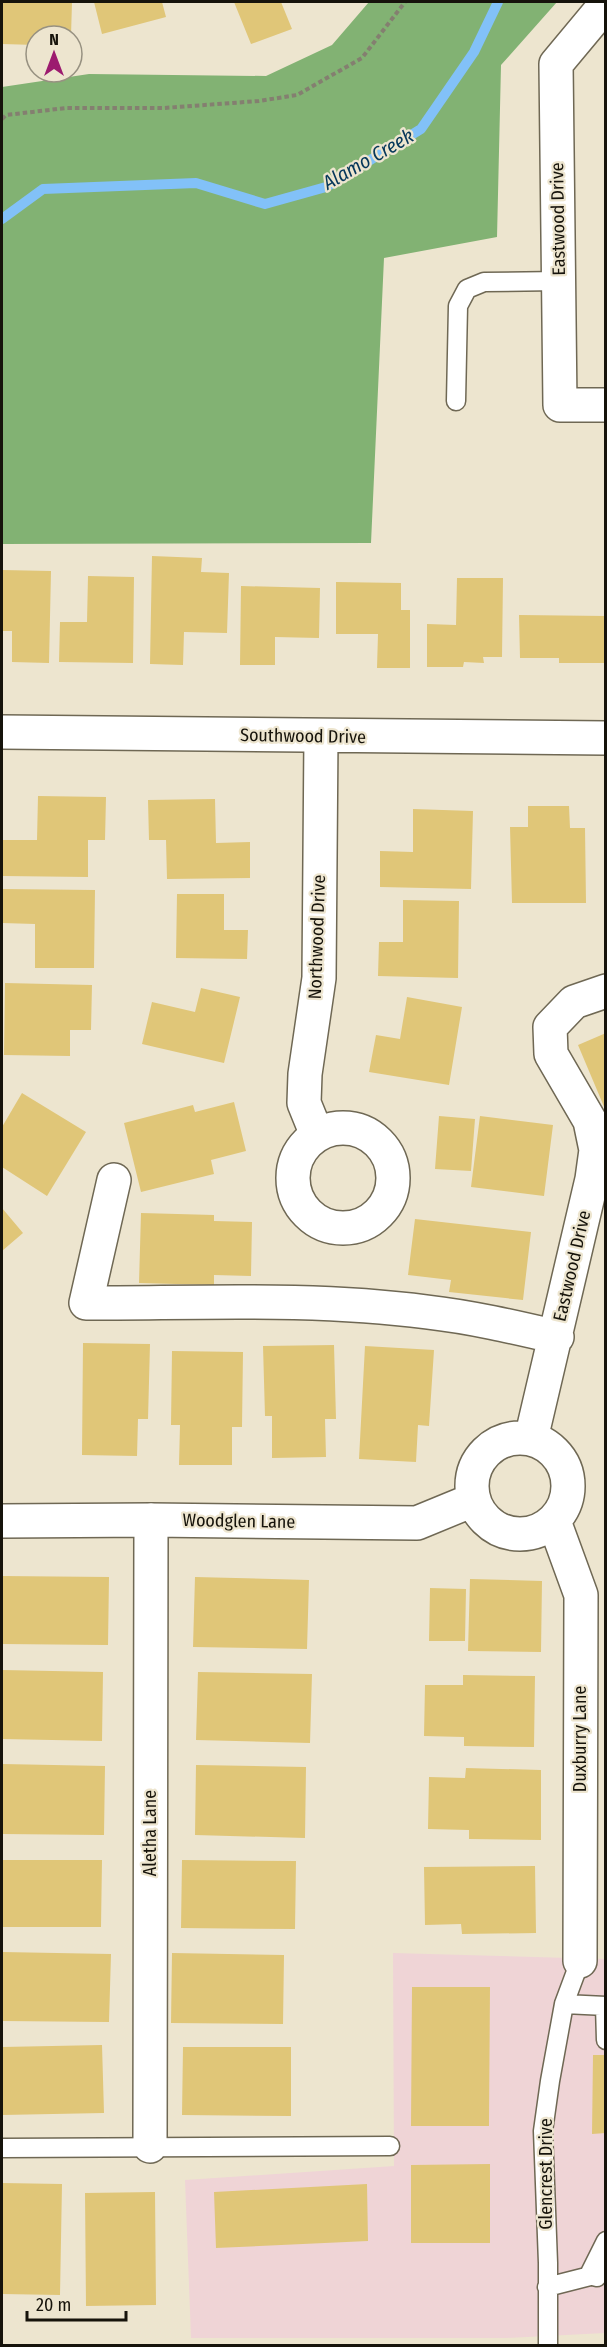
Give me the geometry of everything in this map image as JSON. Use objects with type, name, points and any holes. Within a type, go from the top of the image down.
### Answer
[{"type":"street","name":"Eastwood Drive","points":[[606,4],[556,64],[560,405],[606,405]]},
{"type":"street","name":"Southwood Drive","points":[[2,732],[606,738]]},
{"type":"street","name":"Northwood Drive","points":[[316,1135],[304,1103],[305,1074],[319,978],[321,736]]},
{"type":"street","name":"Eastwood Drive","points":[[531,1439],[557,1337],[592,1179],[596,1150],[590,1121],[551,1054],[550,1027],[574,1002],[606,991]]},
{"type":"street","points":[[114,1180],[86,1303],[369,1306],[426,1311],[488,1321],[557,1337]]},
{"type":"street","points":[[506,1439],[531,1439],[554,1452],[567,1473],[567,1499],[554,1521],[532,1533],[507,1533],[486,1521],[473,1500],[472,1475],[484,1453],[506,1439]]},
{"type":"street","name":"Woodglen Lane","points":[[2,1521],[417,1523],[473,1500]]},
{"type":"street","name":"Aletha Lane","points":[[150,2146],[151,1520]]},
{"type":"street","name":"Duxburry Lane","points":[[554,1521],[581,1595],[579,1961]]},
{"type":"lane","points":[[456,401],[458,306],[467,289],[484,282],[559,281]]},
{"type":"lane","name":"Glencrest Drive","points":[[548,2346],[543,2131],[564,2004],[579,1961]]},
{"type":"lane","points":[[564,2004],[605,2006],[606,2040]]},
{"type":"lane","points":[[2,2148],[390,2146]]},
{"type":"lane","points":[[547,2287],[600,2276],[606,2241]]},
{"type":"path","points":[[2,119],[6,115],[66,108],[164,108],[259,101],[297,95],[362,58],[405,2]]},
{"type":"shaded area","points":[[393,1953],[605,1959],[605,2333],[506,2338],[191,2338],[185,2180],[394,2166]]},
{"type":"green space","points":[[369,2],[557,2],[501,65],[497,237],[384,258],[371,543],[2,544],[2,87],[24,84],[84,84],[84,75],[89,74],[266,76],[332,45]]},
{"type":"building","points":[[2,2],[72,2],[71,24],[24,24],[24,45],[2,44]]},
{"type":"building","points":[[94,2],[162,2],[166,17],[102,34]]},
{"type":"building","points":[[234,2],[281,2],[292,29],[251,44]]},
{"type":"building","points":[[152,556],[202,558],[201,572],[229,573],[227,633],[184,632],[183,665],[150,664]]},
{"type":"building","points":[[2,570],[51,571],[49,663],[12,662],[12,631],[2,631]]},
{"type":"building","points":[[88,576],[134,577],[133,663],[59,662],[60,622],[87,622]]},
{"type":"building","points":[[457,578],[503,578],[502,657],[483,657],[484,663],[464,662],[463,667],[427,667],[427,624],[456,625]]},
{"type":"building","points":[[336,582],[401,583],[401,610],[410,610],[410,668],[377,668],[378,634],[336,634]]},
{"type":"building","points":[[241,586],[320,588],[319,638],[275,637],[275,665],[240,665]]},
{"type":"building","points":[[519,615],[606,616],[604,663],[559,663],[559,658],[520,658]]},
{"type":"building","points":[[38,796],[106,797],[105,840],[88,840],[88,877],[3,876],[3,840],[37,840]]},
{"type":"building","points":[[215,799],[216,843],[250,842],[250,878],[167,879],[166,840],[149,840],[148,800]]},
{"type":"building","points":[[528,806],[569,806],[570,828],[585,828],[586,903],[512,903],[510,827],[528,827]]},
{"type":"building","points":[[413,809],[473,811],[471,889],[380,887],[380,851],[413,852]]},
{"type":"building","points":[[2,889],[95,890],[94,968],[35,968],[35,924],[2,923]]},
{"type":"building","points":[[177,894],[224,894],[224,930],[248,930],[247,959],[176,958]]},
{"type":"building","points":[[403,900],[459,901],[458,978],[378,976],[379,942],[403,942]]},
{"type":"building","points":[[5,983],[92,985],[91,1030],[70,1030],[70,1056],[4,1055]]},
{"type":"building","points":[[201,988],[240,997],[224,1063],[142,1044],[152,1002],[195,1012]]},
{"type":"building","points":[[407,997],[462,1007],[449,1085],[369,1072],[376,1035],[400,1039]]},
{"type":"building","points":[[606,1033],[606,1109],[605,1109],[578,1045]]},
{"type":"building","points":[[22,1093],[86,1132],[47,1196],[2,1167],[2,1127]]},
{"type":"building","points":[[234,1102],[246,1151],[211,1160],[214,1174],[141,1192],[124,1123],[193,1105],[195,1112]]},
{"type":"building","points":[[439,1116],[475,1119],[471,1171],[435,1169]]},
{"type":"building","points":[[480,1116],[553,1125],[544,1196],[471,1187]]},
{"type":"building","points":[[2,1208],[23,1233],[2,1251]]},
{"type":"building","points":[[141,1213],[214,1215],[214,1221],[252,1222],[251,1276],[214,1275],[214,1285],[139,1283]]},
{"type":"building","points":[[415,1219],[531,1232],[523,1300],[449,1292],[451,1280],[408,1275]]},
{"type":"building","points":[[83,1343],[150,1344],[148,1419],[138,1419],[137,1456],[82,1455]]},
{"type":"building","points":[[334,1345],[336,1419],[325,1419],[326,1457],[272,1458],[272,1416],[265,1416],[263,1346]]},
{"type":"building","points":[[365,1346],[434,1350],[429,1426],[418,1425],[416,1462],[359,1459]]},
{"type":"building","points":[[172,1351],[243,1352],[242,1427],[232,1427],[232,1465],[179,1465],[180,1425],[171,1425]]},
{"type":"building","points":[[2,1576],[109,1577],[108,1645],[2,1644]]},
{"type":"building","points":[[195,1577],[309,1580],[307,1649],[193,1647]]},
{"type":"building","points":[[470,1579],[542,1581],[541,1652],[468,1651]]},
{"type":"building","points":[[430,1588],[466,1589],[465,1641],[429,1641]]},
{"type":"building","points":[[2,1670],[103,1672],[102,1741],[2,1739]]},
{"type":"building","points":[[198,1672],[312,1674],[310,1743],[196,1740]]},
{"type":"building","points":[[463,1675],[535,1676],[534,1747],[464,1746],[464,1737],[424,1736],[425,1685],[463,1685]]},
{"type":"building","points":[[2,1764],[105,1766],[104,1835],[2,1834]]},
{"type":"building","points":[[196,1765],[306,1767],[305,1838],[195,1835]]},
{"type":"building","points":[[466,1768],[541,1770],[541,1840],[469,1839],[469,1830],[428,1829],[429,1777],[465,1778]]},
{"type":"building","points":[[2,1860],[102,1860],[101,1927],[2,1927]]},
{"type":"building","points":[[182,1860],[296,1861],[295,1929],[181,1928]]},
{"type":"building","points":[[535,1866],[536,1933],[462,1934],[461,1924],[425,1925],[424,1867]]},
{"type":"building","points":[[2,1952],[111,1954],[109,2022],[2,2021]]},
{"type":"building","points":[[172,1953],[284,1955],[283,2024],[171,2023]]},
{"type":"building","points":[[412,1987],[490,1987],[489,2126],[411,2126]]},
{"type":"building","points":[[102,2045],[104,2113],[2,2115],[2,2047]]},
{"type":"building","points":[[183,2047],[291,2047],[291,2116],[182,2115]]},
{"type":"building","points":[[593,2055],[606,2055],[606,2133],[592,2134]]},
{"type":"building","points":[[490,2164],[490,2243],[411,2243],[411,2165]]},
{"type":"building","points":[[2,2183],[62,2184],[60,2295],[2,2294]]},
{"type":"building","points":[[367,2184],[368,2241],[216,2248],[214,2192]]},
{"type":"building","points":[[155,2192],[156,2305],[86,2306],[85,2193]]},
{"type":"waterway","name":"Alamo Creek","points":[[2,219],[43,189],[196,183],[265,204],[326,187],[421,129],[474,52],[498,2]]}]
